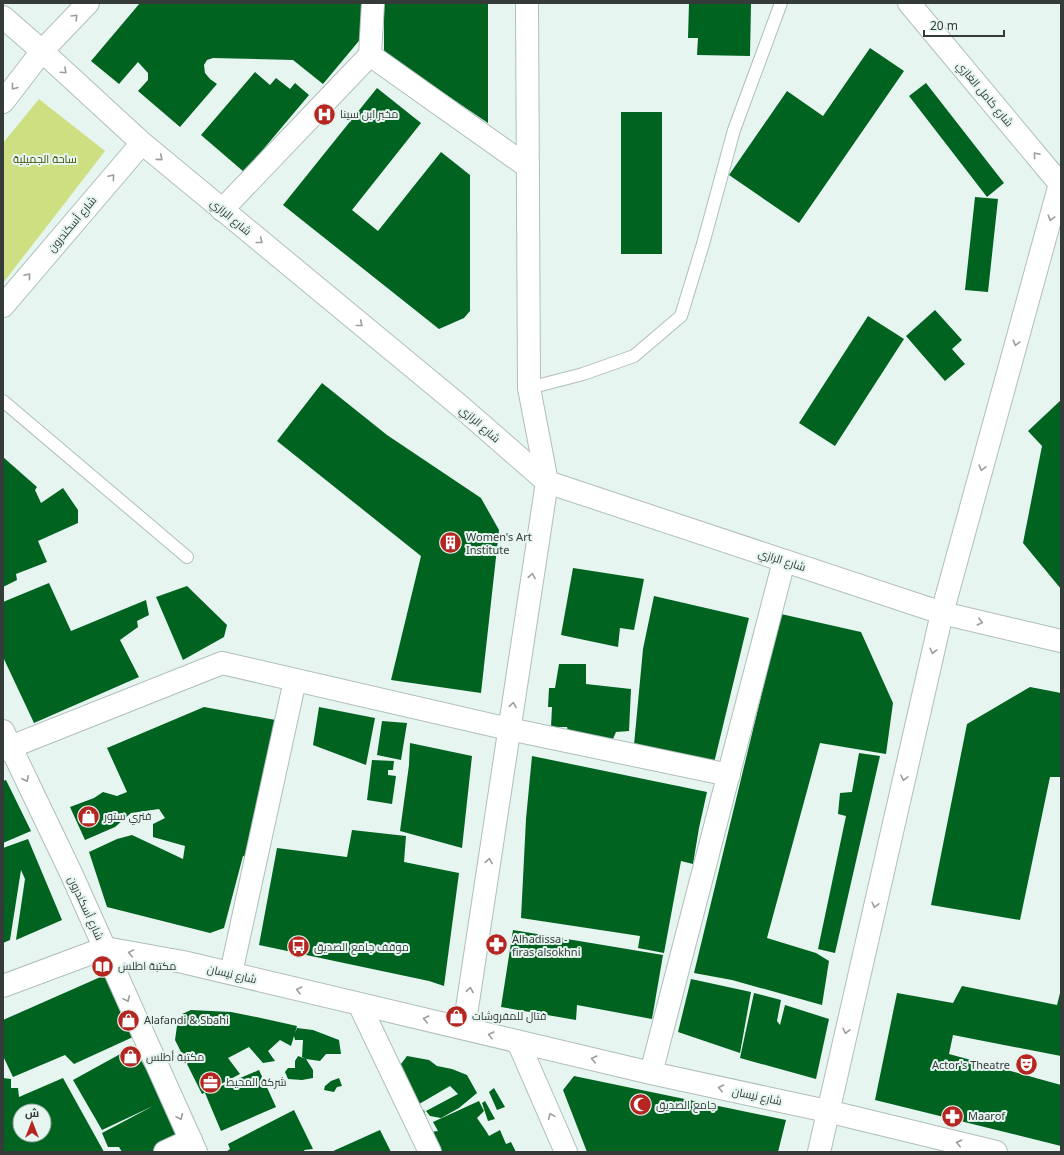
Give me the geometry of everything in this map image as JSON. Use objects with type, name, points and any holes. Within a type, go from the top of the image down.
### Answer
[{"type":"street","points":[[3,102],[42,51],[88,3]]},
{"type":"street","points":[[222,210],[370,55],[373,3]]},
{"type":"street","points":[[464,1028],[547,482],[529,388],[528,3]]},
{"type":"street","name":"شارع كامل الغازي","points":[[909,3],[1061,183]]},
{"type":"street","name":"شارع الرازي","points":[[3,17],[142,143],[460,406],[547,482],[942,613],[1061,641]]},
{"type":"street","points":[[370,55],[528,168]]},
{"type":"street","name":"شارع أسكندرون","points":[[3,306],[142,143]]},
{"type":"street","points":[[819,1152],[827,1111],[942,613],[1061,183]]},
{"type":"street","points":[[651,1073],[784,561]]},
{"type":"street","points":[[6,743],[222,663],[509,729],[729,775]]},
{"type":"street","points":[[231,974],[296,680]]},
{"type":"street","name":"شارع أسكندرون","points":[[6,743],[105,948],[192,1148]]},
{"type":"street","points":[[3,986],[105,948]]},
{"type":"street","name":"شارع نيسان","points":[[105,948],[183,962],[518,1042],[651,1073],[827,1111],[996,1152]]},
{"type":"street","points":[[359,1004],[430,1152]]},
{"type":"street","points":[[518,1042],[566,1152]]},
{"type":"street","points":[[165,1152],[192,1148]]},
{"type":"lane","points":[[529,388],[584,374],[634,356],[681,316],[703,244],[734,130],[781,3]]},
{"type":"lane","points":[[3,401],[187,557]]},
{"type":"green space","name":"ساحة الجميلية","points":[[39,99],[105,151],[3,283],[3,143]]},
{"type":"building","points":[[140,3],[364,3],[363,36],[323,84],[293,60],[213,58],[207,60],[204,65],[205,73],[217,84],[180,127],[138,91],[148,80],[148,73],[138,62],[119,84],[91,61]]},
{"type":"building","points":[[384,3],[488,3],[488,123],[384,53]]},
{"type":"building","points":[[689,3],[751,3],[750,56],[697,55],[698,38],[688,38]]},
{"type":"building","points":[[870,48],[904,71],[799,223],[729,175],[787,91],[823,116]]},
{"type":"building","points":[[255,72],[270,85],[276,78],[290,89],[295,83],[309,95],[244,172],[201,135]]},
{"type":"building","points":[[926,83],[1004,183],[987,197],[909,96]]},
{"type":"building","points":[[377,88],[421,123],[352,210],[378,231],[441,152],[470,175],[470,311],[464,318],[439,329],[283,205]]},
{"type":"building","points":[[621,112],[662,112],[662,254],[621,254]]},
{"type":"building","points":[[975,197],[998,199],[988,292],[965,290]]},
{"type":"building","points":[[935,310],[962,340],[952,349],[965,364],[945,381],[906,336]]},
{"type":"building","points":[[868,316],[904,339],[835,446],[799,423]]},
{"type":"building","name":"Women's Art Institute","points":[[322,383],[387,435],[481,498],[499,530],[481,693],[391,680],[421,556],[277,441]]},
{"type":"building","points":[[1061,400],[1061,589],[1023,543],[1042,446],[1028,431]]},
{"type":"building","points":[[3,457],[37,487],[35,490],[41,503],[63,488],[78,510],[78,523],[38,541],[47,562],[16,574],[17,580],[3,587]]},
{"type":"building","points":[[573,568],[644,579],[634,630],[620,628],[618,647],[561,635]]},
{"type":"building","points":[[49,583],[71,631],[146,600],[149,615],[137,621],[138,627],[120,640],[139,677],[34,723],[3,657],[3,602]]},
{"type":"building","points":[[187,586],[227,625],[224,637],[183,660],[156,597]]},
{"type":"building","points":[[654,596],[749,618],[714,763],[634,745],[643,649]]},
{"type":"building","points":[[781,614],[861,632],[893,703],[886,754],[820,743],[767,938],[816,953],[829,961],[822,1005],[732,980],[694,973]]},
{"type":"building","points":[[559,664],[586,664],[586,684],[631,689],[629,731],[616,732],[612,741],[569,735],[567,727],[551,727],[552,707],[548,707],[549,688],[555,688]]},
{"type":"building","points":[[1030,687],[1061,693],[1061,777],[1050,777],[1020,920],[931,905],[967,724]]},
{"type":"building","points":[[204,707],[281,721],[246,857],[243,856],[224,928],[210,933],[107,907],[89,852],[117,839],[132,835],[183,859],[185,846],[153,837],[153,824],[165,818],[159,809],[131,813],[115,827],[85,840],[70,807],[94,798],[103,792],[117,796],[127,792],[107,748]]},
{"type":"building","points":[[319,707],[375,718],[366,765],[313,745]]},
{"type":"building","points":[[382,721],[407,723],[401,760],[377,755]]},
{"type":"building","points":[[410,743],[472,756],[462,848],[400,831],[409,765]]},
{"type":"building","points":[[859,753],[880,756],[835,953],[818,949],[846,816],[838,814],[840,793],[852,792]]},
{"type":"building","points":[[532,756],[707,792],[693,864],[681,861],[664,953],[638,948],[640,936],[521,918],[526,819]]},
{"type":"building","points":[[372,760],[394,761],[393,770],[388,770],[388,775],[396,776],[392,804],[367,800]]},
{"type":"building","points":[[6,780],[31,831],[3,843],[3,781]]},
{"type":"building","points":[[352,830],[406,836],[404,862],[459,873],[444,986],[429,981],[259,945],[277,848],[347,857]]},
{"type":"building","points":[[28,839],[62,920],[16,940],[25,879],[21,870],[10,940],[3,943],[3,848]]},
{"type":"building","points":[[513,930],[663,955],[652,1019],[577,1005],[576,1020],[501,1007]]},
{"type":"building","points":[[105,975],[133,1037],[74,1064],[65,1055],[13,1077],[3,1056],[3,1020]]},
{"type":"building","points":[[691,979],[751,992],[740,1053],[678,1032]]},
{"type":"building","points":[[962,986],[1057,1005],[1061,989],[1061,1056],[953,1035],[949,1054],[1061,1085],[1061,1146],[875,1100],[897,993],[953,1003]]},
{"type":"building","points":[[754,993],[781,1000],[777,1021],[780,1025],[785,1005],[829,1019],[816,1079],[740,1058]]},
{"type":"building","points":[[191,1010],[231,1012],[261,1018],[297,1026],[295,1033],[297,1028],[313,1030],[339,1040],[341,1054],[326,1054],[320,1061],[306,1059],[302,1057],[303,1040],[295,1040],[294,1036],[291,1046],[280,1040],[268,1051],[275,1061],[263,1063],[249,1047],[228,1058],[240,1074],[202,1094],[175,1040],[177,1026],[182,1014]]},
{"type":"building","points":[[133,1047],[161,1094],[181,1138],[156,1152],[122,1152],[119,1147],[108,1147],[102,1133],[153,1106],[102,1130],[73,1080]]},
{"type":"building","points":[[298,1056],[306,1059],[313,1070],[313,1078],[302,1080],[288,1079],[285,1072],[288,1068],[295,1068],[295,1061]]},
{"type":"building","points":[[407,1056],[429,1060],[437,1066],[452,1069],[467,1075],[477,1093],[459,1108],[441,1118],[430,1116],[426,1111],[458,1094],[450,1086],[414,1107],[398,1072],[401,1064]]},
{"type":"building","points":[[259,1070],[276,1107],[221,1131],[205,1093]]},
{"type":"building","name":"جامع الصديق","points":[[574,1076],[786,1120],[778,1152],[587,1152],[563,1090]]},
{"type":"building","points":[[3,1078],[11,1079],[11,1088],[18,1088],[19,1097],[63,1078],[104,1152],[3,1152]]},
{"type":"building","points":[[339,1078],[342,1086],[337,1087],[334,1092],[324,1090],[325,1086],[331,1081]]},
{"type":"building","points":[[494,1088],[505,1107],[497,1110],[489,1092]]},
{"type":"building","points":[[479,1101],[484,1111],[477,1118],[489,1136],[500,1130],[506,1144],[511,1142],[516,1152],[434,1152],[415,1114],[424,1110],[431,1132],[438,1131],[433,1122]]},
{"type":"building","points":[[485,1101],[495,1119],[488,1121],[482,1103]]},
{"type":"building","points":[[294,1110],[313,1149],[304,1150],[305,1152],[226,1152],[230,1149],[228,1144]]},
{"type":"building","points":[[380,1130],[391,1152],[331,1152]]},
{"type":"place","name":"مخبر ابن سينا","points":[[324,114]]},
{"type":"place","name":"Women's Art Institute","points":[[451,543]]},
{"type":"place","name":"فنري ستور","points":[[89,816]]},
{"type":"place","name":"Alhadissa - firas alsokhni","points":[[496,945]]},
{"type":"place","name":"موقف جامع الصديق","points":[[298,947]]},
{"type":"place","name":"مكتبة اطلس","points":[[103,966]]},
{"type":"place","name":"فتال للمفروشات","points":[[456,1016]]},
{"type":"place","name":"Alafandi & Sbahi","points":[[129,1020]]},
{"type":"place","name":"مكتبة أطلس","points":[[130,1057]]},
{"type":"place","name":"Actor's Theatre","points":[[1026,1065]]},
{"type":"place","name":"شركة المحيط","points":[[210,1082]]},
{"type":"place","name":"جامع الصديق","points":[[641,1105]]},
{"type":"place","name":"Maarof","points":[[952,1116]]}]
